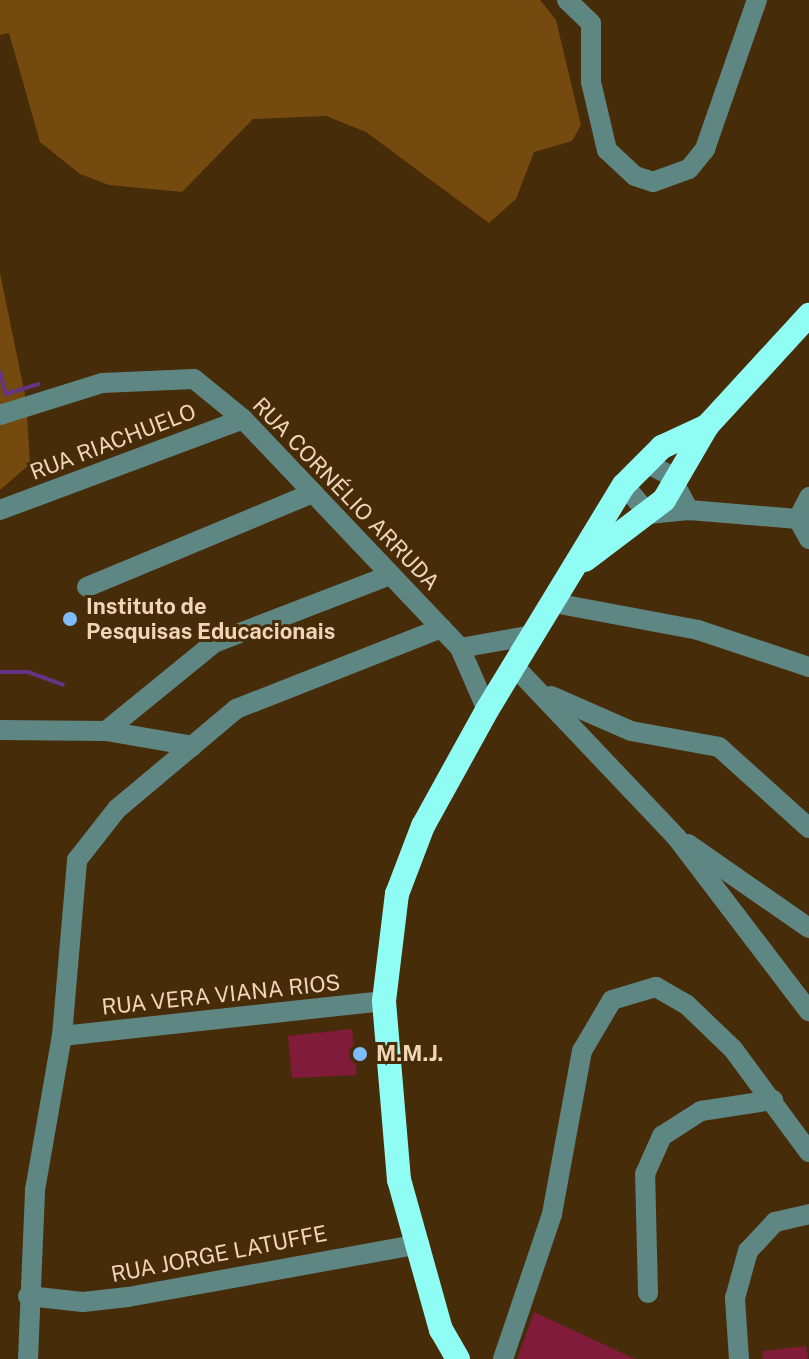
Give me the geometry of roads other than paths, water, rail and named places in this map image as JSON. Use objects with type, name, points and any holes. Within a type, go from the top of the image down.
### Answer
[{"type":"highway","points":[[583,562],[648,514],[676,483],[707,426],[809,315]]},
{"type":"highway","points":[[458,1359],[441,1330],[399,1180],[384,1001],[405,870],[487,710],[583,562],[624,485],[644,462],[707,426]]},
{"type":"street","points":[[567,0],[591,23]]},
{"type":"street","points":[[592,0],[597,124],[621,166],[653,182],[689,169],[705,149],[757,0]]},
{"type":"street","name":"RUA CORNÉLIO ARRUDA","points":[[0,415],[102,383],[194,379],[243,419],[460,648],[487,710]]},
{"type":"street","name":"RUA RIACHUELO","points":[[0,510],[243,419]]},
{"type":"street","points":[[644,462],[676,483],[689,510]]},
{"type":"street","points":[[624,485],[648,514],[689,510],[803,519]]},
{"type":"street","points":[[87,587],[313,493]]},
{"type":"street","points":[[809,497],[803,519],[809,539]]},
{"type":"street","points":[[106,731],[214,643],[390,575]]},
{"type":"street","points":[[554,603],[698,630],[809,667]]},
{"type":"street","points":[[28,1359],[28,1296],[35,1190],[62,1036],[77,860],[117,809],[260,694],[442,628]]},
{"type":"street","points":[[460,648],[533,635]]},
{"type":"street","points":[[514,666],[541,691],[677,838],[809,1011]]},
{"type":"street","points":[[541,691],[631,731],[719,747],[809,828]]},
{"type":"street","points":[[0,730],[106,731],[193,746]]},
{"type":"street","points":[[677,838],[809,928]]},
{"type":"street","points":[[503,1359],[552,1214],[582,1051],[612,1000],[636,989],[672,993],[733,1049],[809,1152]]},
{"type":"street","name":"RUA VERA VIANA RIOS","points":[[62,1036],[384,1001]]},
{"type":"street","points":[[648,1293],[645,1174],[662,1136],[701,1111],[773,1100]]},
{"type":"street","points":[[739,1359],[735,1298],[748,1251],[775,1222],[809,1214]]},
{"type":"street","name":"RUA JORGE LATUFFE","points":[[28,1296],[83,1302],[128,1297],[419,1244]]},
{"type":"waterway","points":[[0,372],[6,394],[38,384]]},
{"type":"waterway","points":[[0,672],[28,672],[63,685]]},
{"type":"place","name":"Instituto de Pesquisas Educacionais","points":[[70,619]]},
{"type":"place","name":"M.M.J.","points":[[360,1054]]}]
